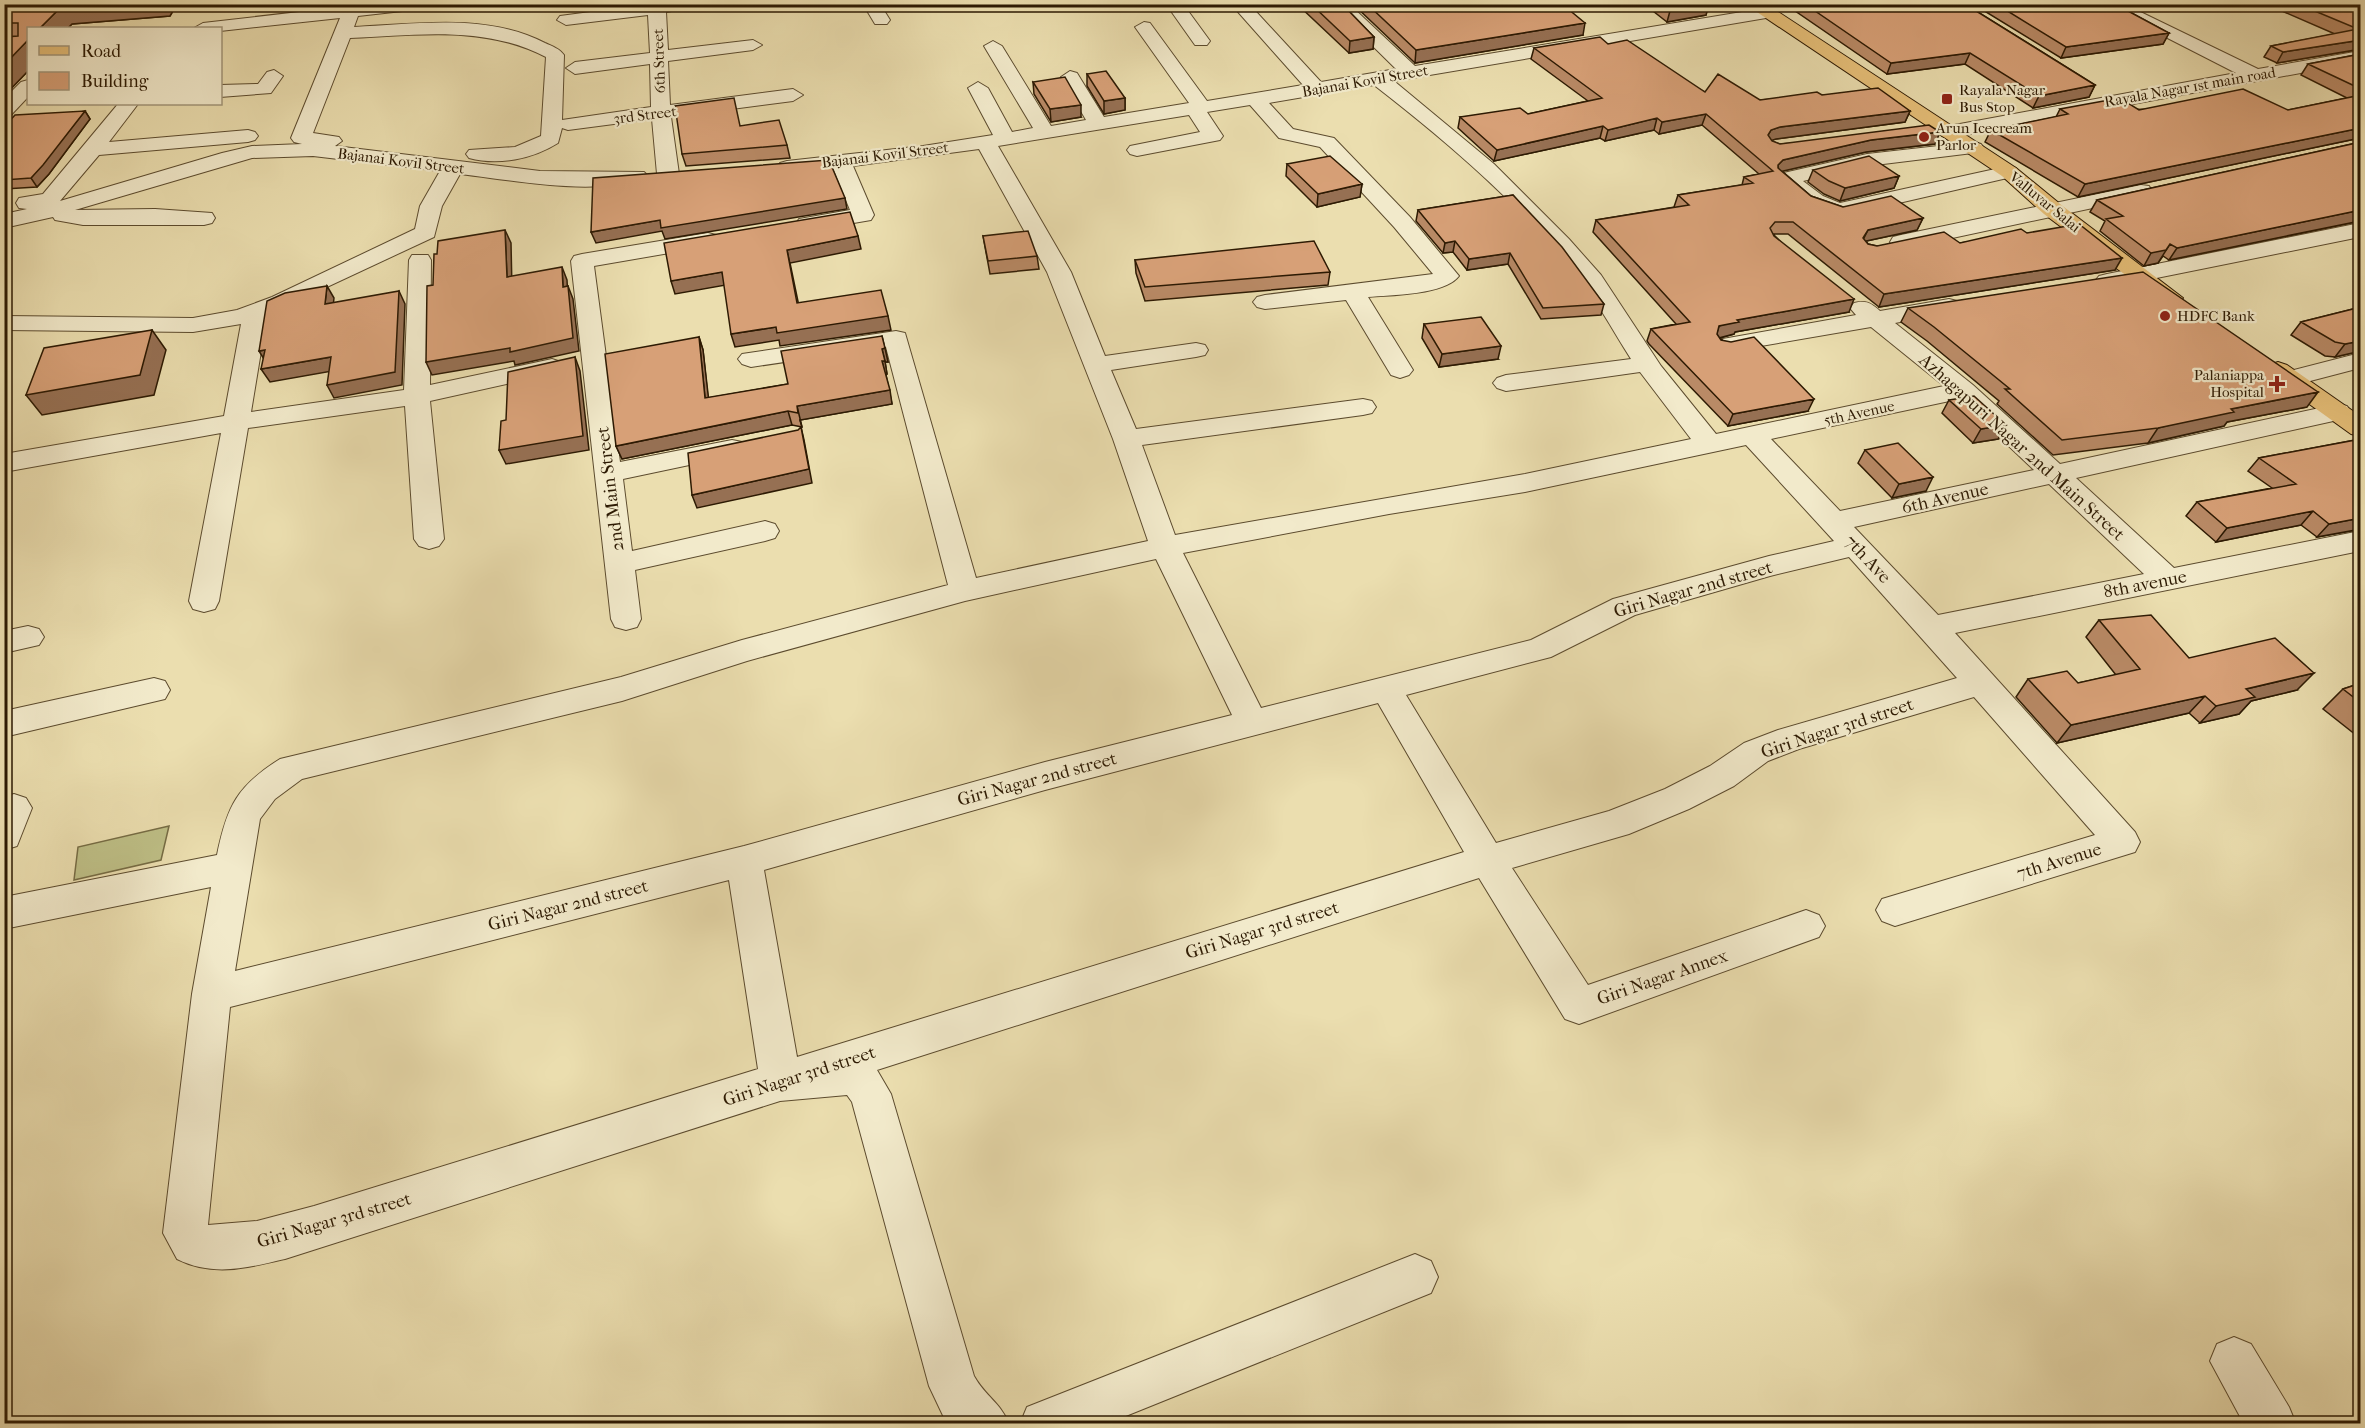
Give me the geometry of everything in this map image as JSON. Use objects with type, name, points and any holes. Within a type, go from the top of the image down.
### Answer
[{"type":"main road","name":"Valluvar Salai","points":[[1760,9],[2009,172],[2052,209],[2139,276],[2186,308]]},
{"type":"main road","points":[[2262,359],[2361,428]]},
{"type":"street","points":[[212,27],[420,4]]},
{"type":"street","name":"6th Street","points":[[668,174],[661,113],[657,9],[682,4]]},
{"type":"street","points":[[871,4],[880,20]]},
{"type":"street","points":[[1174,4],[1201,41]]},
{"type":"street","points":[[1239,4],[1317,89]]},
{"type":"street","points":[[1338,4],[1411,73]]},
{"type":"street","points":[[2109,4],[2255,75]]},
{"type":"street","points":[[566,20],[657,9]]},
{"type":"street","name":"Bajanai Kovil Street","points":[[770,168],[840,162],[995,140],[1256,99],[1760,9]]},
{"type":"street","points":[[344,33],[476,20],[535,44],[555,55],[551,139],[538,148],[503,155],[301,138],[351,12]]},
{"type":"street","points":[[1137,150],[1214,136],[1198,107],[1144,27]]},
{"type":"street","points":[[575,68],[753,45]]},
{"type":"street","points":[[993,46],[1045,132]]},
{"type":"street","name":"Rayala Nagar 1st main road","points":[[1905,131],[1945,129],[2361,57]]},
{"type":"street","points":[[222,92],[264,89],[274,76]]},
{"type":"street","points":[[1070,77],[1098,123]]},
{"type":"street","points":[[1378,78],[1427,116],[1527,208],[1586,271],[1647,364],[1709,444]]},
{"type":"street","points":[[6,107],[27,87]]},
{"type":"street","points":[[978,88],[995,140],[1059,272],[1126,439],[1165,547],[1253,724]]},
{"type":"street","points":[[2094,88],[2113,100]]},
{"type":"street","name":"3rd Street","points":[[568,124],[794,95]]},
{"type":"street","points":[[1256,99],[1286,134],[1327,142],[1402,222],[1447,276],[1432,283],[1265,302]]},
{"type":"street","points":[[6,107],[27,105]]},
{"type":"street","points":[[4,206],[50,199],[128,105]]},
{"type":"street","points":[[93,149],[260,135]]},
{"type":"street","points":[[1974,148],[1867,160],[1785,178],[1815,201],[1838,210],[2009,172]]},
{"type":"street","name":"Bajanai Kovil Street","points":[[4,221],[49,211],[252,152],[313,150],[376,156],[453,168],[596,179],[690,173]]},
{"type":"street","points":[[782,228],[863,215],[840,162]]},
{"type":"street","points":[[4,323],[193,325],[243,316],[280,302],[426,232],[426,219],[435,196],[453,168]]},
{"type":"street","points":[[1882,246],[2167,186]]},
{"type":"street","points":[[49,211],[83,218],[154,216],[204,218]]},
{"type":"street","points":[[2081,285],[2139,276],[2361,230]]},
{"type":"street","name":"2nd Main Street","points":[[626,620],[608,474],[607,356],[582,261],[724,237]]},
{"type":"street","points":[[420,260],[417,396],[429,539]]},
{"type":"street","points":[[1352,291],[1400,370]]},
{"type":"street","name":"Azhagapuri Nagar 2nd Main Street","points":[[1847,296],[1964,390],[2168,579]]},
{"type":"street","points":[[1726,345],[1873,317],[1966,303]]},
{"type":"street","points":[[204,600],[256,310]]},
{"type":"street","points":[[751,359],[896,338],[965,591]]},
{"type":"street","points":[[1096,364],[1196,350]]},
{"type":"street","points":[[4,463],[236,422],[417,396],[607,356]]},
{"type":"street","points":[[2290,378],[2361,361]]},
{"type":"street","points":[[1506,383],[1647,364]]},
{"type":"street","name":"5th Avenue","points":[[965,591],[1165,547],[1389,505],[1525,483],[1964,390]]},
{"type":"street","points":[[1126,439],[1363,407]]},
{"type":"street","name":"6th Avenue","points":[[1845,534],[2056,473],[2338,412]]},
{"type":"street","name":"7th Ave","points":[[1753,436],[1931,627],[1980,683]]},
{"type":"street","points":[[608,474],[757,443]]},
{"type":"street","points":[[619,564],[765,531]]},
{"type":"street","name":"Giri Nagar 2nd street","points":[[212,994],[744,861],[1045,776],[1540,649],[1624,607],[1769,566],[1845,534]]},
{"type":"street","name":"8th avenue","points":[[1931,627],[2361,541]]},
{"type":"street","name":"Giri Nagar 3rd street","points":[[965,591],[773,642],[622,689],[292,768],[262,787],[244,810],[212,994],[185,1233],[193,1244],[210,1248],[232,1248],[293,1233],[1487,860],[1626,820],[1677,799],[1722,776],[1756,752],[1790,739],[1980,683]]},
{"type":"street","name":"7th Avenue","points":[[1895,910],[2122,842],[1980,683]]},
{"type":"street","points":[[1386,689],[1487,860]]},
{"type":"street","points":[[4,724],[154,690]]},
{"type":"street","name":"Giri Nagar Annex","points":[[1487,860],[1579,1006],[1806,926]]},
{"type":"street","points":[[744,861],[781,1082],[836,1075],[858,1077],[870,1094],[953,1386],[966,1409],[985,1424]]},
{"type":"street","points":[[4,913],[233,867]]},
{"type":"street","points":[[1044,1424],[1415,1277]]},
{"type":"street","points":[[2234,1361],[2272,1424]]},
{"type":"green space","points":[[169,826],[161,860],[74,880],[78,847]]},
{"type":"building","points":[[4,4],[89,4],[61,7],[41,27],[27,27],[27,41],[4,65],[4,37],[18,36],[18,23],[4,23]]},
{"type":"building","points":[[1311,4],[1342,4],[1374,37],[1350,41]]},
{"type":"building","points":[[1367,4],[1562,4],[1585,23],[1416,50]]},
{"type":"building","points":[[1661,4],[1708,4],[1709,5],[1670,11]]},
{"type":"building","points":[[1805,4],[1965,4],[2095,85],[2039,96],[1970,53],[1891,63]]},
{"type":"building","points":[[1996,4],[2115,4],[2169,33],[2066,47]]},
{"type":"building","points":[[2298,4],[2361,4],[2361,40],[2283,52],[2271,46],[2358,29]]},
{"type":"building","points":[[1600,37],[1608,44],[1627,40],[1705,92],[1718,74],[1760,100],[1817,92],[1822,95],[1878,88],[1910,111],[1771,130],[1768,135],[1772,141],[1780,144],[1929,125],[1940,132],[1871,140],[1783,160],[1778,165],[1778,168],[1811,196],[1843,207],[1891,196],[1923,218],[1868,230],[1863,238],[1868,244],[1877,246],[1944,232],[1960,243],[2021,229],[2027,233],[2079,224],[2122,258],[1884,294],[1793,222],[1775,222],[1770,228],[1774,236],[1854,299],[1737,320],[1739,322],[1719,326],[1717,334],[1721,340],[1731,342],[1754,337],[1814,399],[1733,414],[1651,329],[1690,322],[1596,220],[1689,205],[1678,195],[1753,183],[1744,177],[1773,171],[1706,114],[1662,122],[1657,118],[1608,130],[1603,126],[1497,150],[1460,117],[1520,108],[1528,114],[1602,98],[1534,48]]},
{"type":"building","points":[[2361,54],[2361,89],[2308,64]]},
{"type":"building","points":[[1106,71],[1125,98],[1104,101],[1087,74]]},
{"type":"building","points":[[1065,77],[1081,105],[1050,109],[1033,82]]},
{"type":"building","points":[[2243,89],[2288,110],[2361,95],[2361,128],[2085,184],[1991,130],[2068,114],[2060,109],[2120,98],[2139,110]]},
{"type":"building","points":[[734,98],[740,126],[779,120],[787,145],[682,154],[675,106]]},
{"type":"building","points":[[85,111],[31,178],[4,180],[4,127],[15,115]]},
{"type":"building","points":[[2361,142],[2361,210],[2177,248],[2170,244],[2166,250],[2151,253],[2106,219],[2123,216],[2097,200]]},
{"type":"building","points":[[1330,156],[1362,184],[1318,194],[1287,164]]},
{"type":"building","points":[[1869,156],[1899,176],[1845,188],[1813,170]]},
{"type":"building","points":[[829,160],[845,198],[661,228],[660,220],[591,232],[593,178]]},
{"type":"building","points":[[1513,195],[1562,247],[1604,304],[1543,308],[1510,253],[1469,259],[1455,241],[1445,243],[1418,210]]},
{"type":"building","points":[[850,212],[858,236],[787,250],[797,303],[881,290],[888,316],[777,333],[776,327],[731,334],[722,272],[671,281],[664,243]]},
{"type":"building","points":[[505,230],[507,277],[562,267],[563,287],[568,286],[573,338],[510,352],[510,348],[426,362],[427,286],[433,285],[434,254],[437,254],[438,241]]},
{"type":"building","points":[[1028,231],[1037,256],[988,261],[983,236]]},
{"type":"building","points":[[1314,241],[1330,272],[1145,287],[1135,260]]},
{"type":"building","points":[[2143,272],[2318,392],[2231,409],[2234,412],[2158,428],[2062,440],[2005,389],[2010,389],[1908,308]]},
{"type":"building","points":[[327,286],[325,304],[399,291],[395,372],[327,385],[331,357],[261,369],[265,350],[259,351],[267,301],[285,293]]},
{"type":"building","points":[[2361,307],[2361,341],[2345,344],[2335,342],[2301,322]]},
{"type":"building","points":[[1481,317],[1501,346],[1442,354],[1424,324]]},
{"type":"building","points":[[152,330],[140,375],[26,395],[44,348]]},
{"type":"building","points":[[882,336],[885,361],[882,361],[890,390],[797,406],[798,413],[788,411],[616,446],[605,354],[699,337],[705,398],[788,384],[781,351]]},
{"type":"building","points":[[575,357],[583,436],[499,450],[501,421],[506,420],[508,372]]},
{"type":"building","points":[[1974,396],[2006,425],[1981,429],[1949,400]]},
{"type":"building","points":[[801,427],[809,469],[692,495],[688,453],[798,430]]},
{"type":"building","points":[[2361,439],[2361,518],[2329,524],[2313,511],[2227,528],[2197,502],[2296,484],[2259,458]]},
{"type":"building","points":[[1898,443],[1933,477],[1899,484],[1865,450]]},
{"type":"building","points":[[2151,615],[2189,658],[2275,638],[2314,673],[2246,689],[2255,697],[2216,706],[2205,696],[2071,725],[2028,679],[2067,671],[2078,683],[2140,669],[2099,620]]},
{"type":"building","points":[[2361,683],[2361,703],[2343,689]]},
{"type":"place","name":"Rayala Nagar Bus Stop","points":[[1947,99]]},
{"type":"place","name":"Arun Icecream Parlor","points":[[1924,137]]},
{"type":"place","name":"HDFC Bank","points":[[2165,316]]},
{"type":"place","name":"Palaniappa Hospital","points":[[2277,384]]}]
